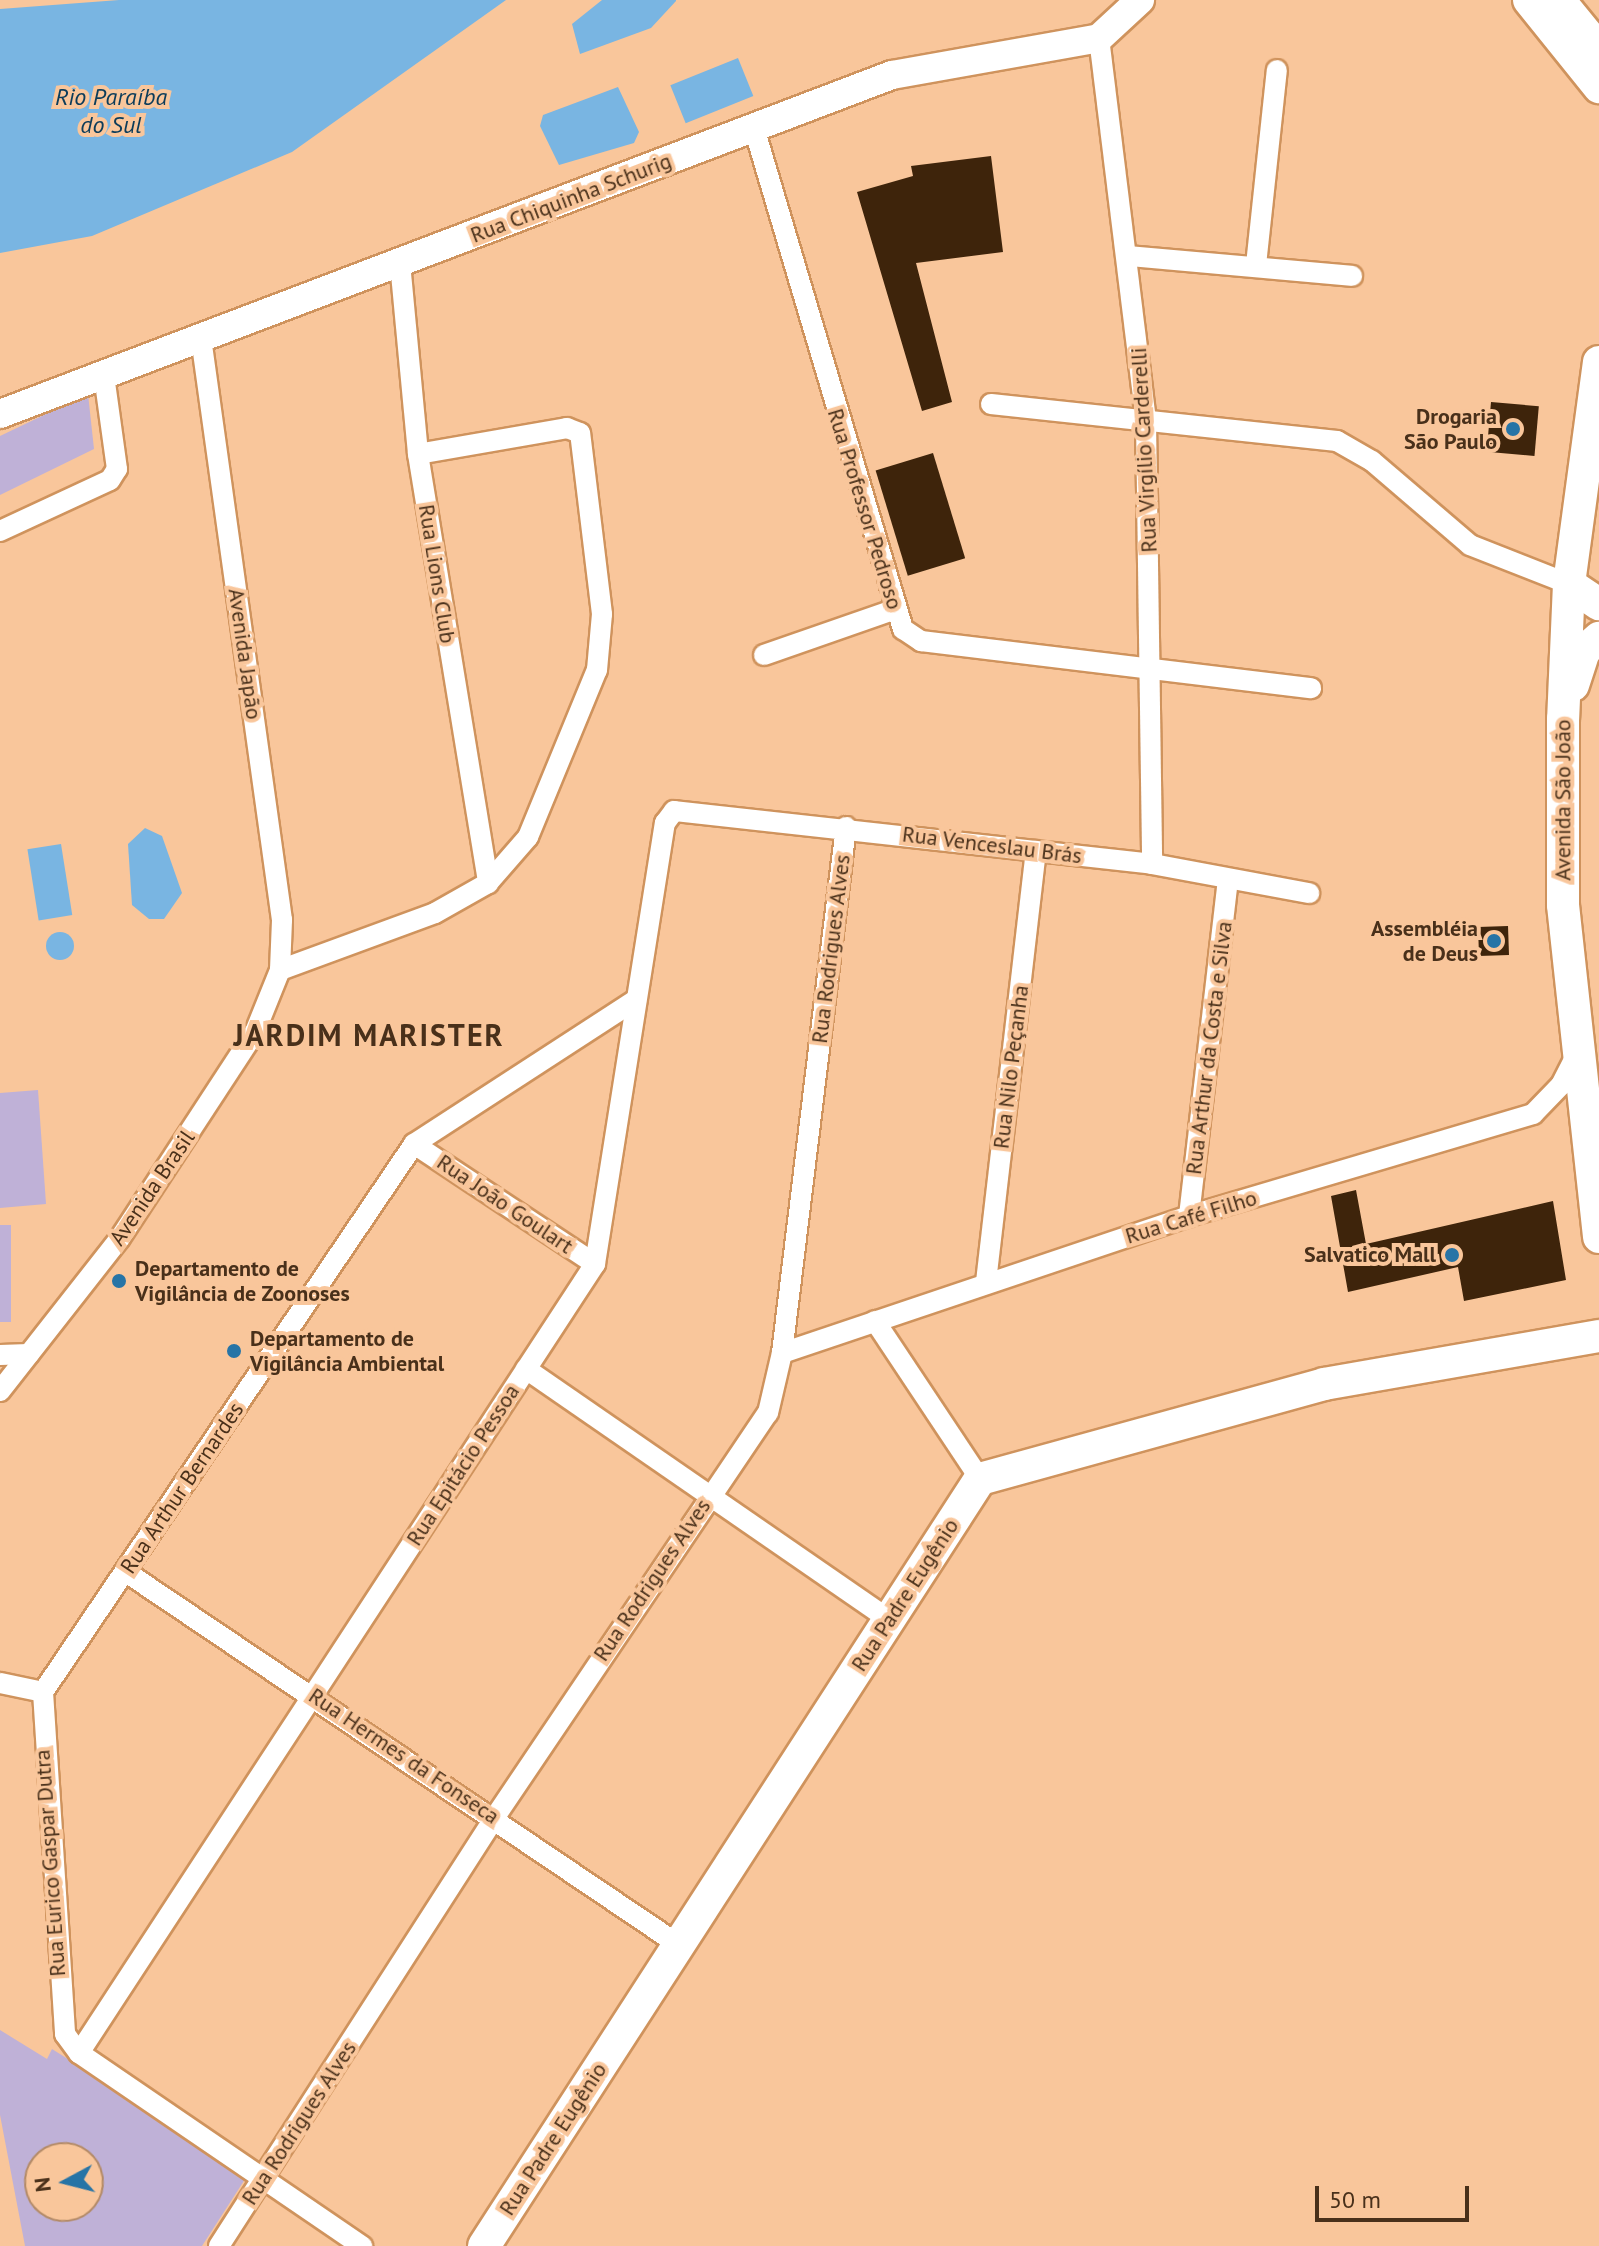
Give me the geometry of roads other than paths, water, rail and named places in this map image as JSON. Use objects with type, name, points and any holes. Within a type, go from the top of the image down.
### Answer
[{"type":"main road","points":[[1529,0],[1599,87]]},
{"type":"main road","points":[[1559,0],[1599,49]]},
{"type":"main road","name":"Avenida São João","points":[[1599,362],[1569,584],[1563,719],[1563,905],[1576,1055],[1599,1237]]},
{"type":"main road","points":[[1591,425],[1599,554]]},
{"type":"main road","points":[[1569,584],[1599,604]]},
{"type":"main road","points":[[1563,719],[1584,651],[1599,638]]},
{"type":"main road","points":[[980,1479],[1324,1384],[1599,1336]]},
{"type":"main road","name":"Rua Padre Eugênio","points":[[484,2246],[980,1479]]},
{"type":"street","points":[[1099,38],[1140,0]]},
{"type":"street","name":"Rua Chiquinha Schurig","points":[[0,414],[913,69],[1099,38]]},
{"type":"street","name":"Rua Virgílio Carderelli","points":[[1099,38],[1129,256],[1146,421],[1155,666],[1152,864]]},
{"type":"street","points":[[1256,265],[1277,70]]},
{"type":"street","name":"Rua Professor Pedroso","points":[[754,128],[903,629],[921,641],[1155,666],[1311,688]]},
{"type":"street","points":[[1129,256],[1352,276]]},
{"type":"street","name":"Rua Lions Club","points":[[400,263],[418,454],[488,883]]},
{"type":"street","name":"Avenida Japão","points":[[201,338],[282,920],[280,970]]},
{"type":"street","points":[[0,531],[110,480],[117,469],[104,375]]},
{"type":"street","points":[[991,404],[1337,441],[1372,461],[1470,545],[1569,584]]},
{"type":"street","points":[[280,970],[435,913],[488,883],[528,837],[597,670],[602,614],[580,433],[567,428],[418,454]]},
{"type":"street","points":[[764,655],[896,609]]},
{"type":"street","name":"Rua Venceslau Brás","points":[[674,811],[846,827],[1152,864],[1309,893]]},
{"type":"street","name":"Rua Epitácio Pessoa","points":[[79,2053],[595,1264],[665,823],[674,811]]},
{"type":"street","name":"Rua Rodrigues Alves","points":[[219,2246],[495,1817],[708,1497],[768,1413],[782,1353],[846,827]]},
{"type":"street","name":"Rua Nilo Peçanha","points":[[986,1282],[1036,851]]},
{"type":"street","name":"Rua Arthur da Costa e Silva","points":[[1189,1216],[1228,880]]},
{"type":"street","name":"Avenida Brasil","points":[[0,1391],[120,1238],[247,1045],[280,970]]},
{"type":"street","name":"Rua Arthur Bernardes","points":[[43,1692],[414,1144],[636,1000]]},
{"type":"street","name":"Rua Café Filho","points":[[782,1353],[1189,1216],[1533,1114],[1561,1085],[1576,1055]]},
{"type":"street","name":"Rua João Goulart","points":[[414,1144],[595,1264]]},
{"type":"street","points":[[875,1321],[980,1479]]},
{"type":"street","points":[[0,1355],[29,1354]]},
{"type":"street","points":[[526,1369],[890,1620]]},
{"type":"street","name":"Rua Hermes da Fonseca","points":[[126,1572],[314,1694],[679,1945]]},
{"type":"street","points":[[0,1683],[43,1692]]},
{"type":"street","name":"Rua Eurico Gaspar Dutra","points":[[43,1692],[65,2034],[79,2053]]},
{"type":"street","points":[[79,2053],[362,2246]]},
{"type":"water","name":"Rio Paraíba do Sul","points":[[119,0],[506,0],[292,152],[92,236],[0,253],[0,9]]},
{"type":"water","points":[[602,0],[676,1],[651,28],[580,54],[572,24]]},
{"type":"water","points":[[738,58],[753,96],[686,123],[670,85]]},
{"type":"water","points":[[618,87],[639,132],[634,143],[559,165],[540,126],[543,115]]},
{"type":"water","points":[[145,828],[162,836],[182,893],[164,919],[149,919],[132,905],[128,844]]},
{"type":"water","points":[[61,844],[72,915],[39,920],[27,849]]},
{"type":"water","points":[[60,932],[70,936],[74,946],[70,956],[60,960],[50,956],[46,946],[50,936]]},
{"type":"place","name":"Drogaria São Paulo","points":[[1513,429]]},
{"type":"place","name":"Assembléia de Deus","points":[[1494,941]]},
{"type":"place","name":"Salvatico Mall","points":[[1452,1255]]},
{"type":"place","name":"Departamento de Vigilância de Zoonoses","points":[[119,1281]]},
{"type":"place","name":"Departamento de Vigilância Ambiental","points":[[234,1351]]},
{"type":"district","name":"JARDIM MARISTER","points":[[369,1035]]}]
